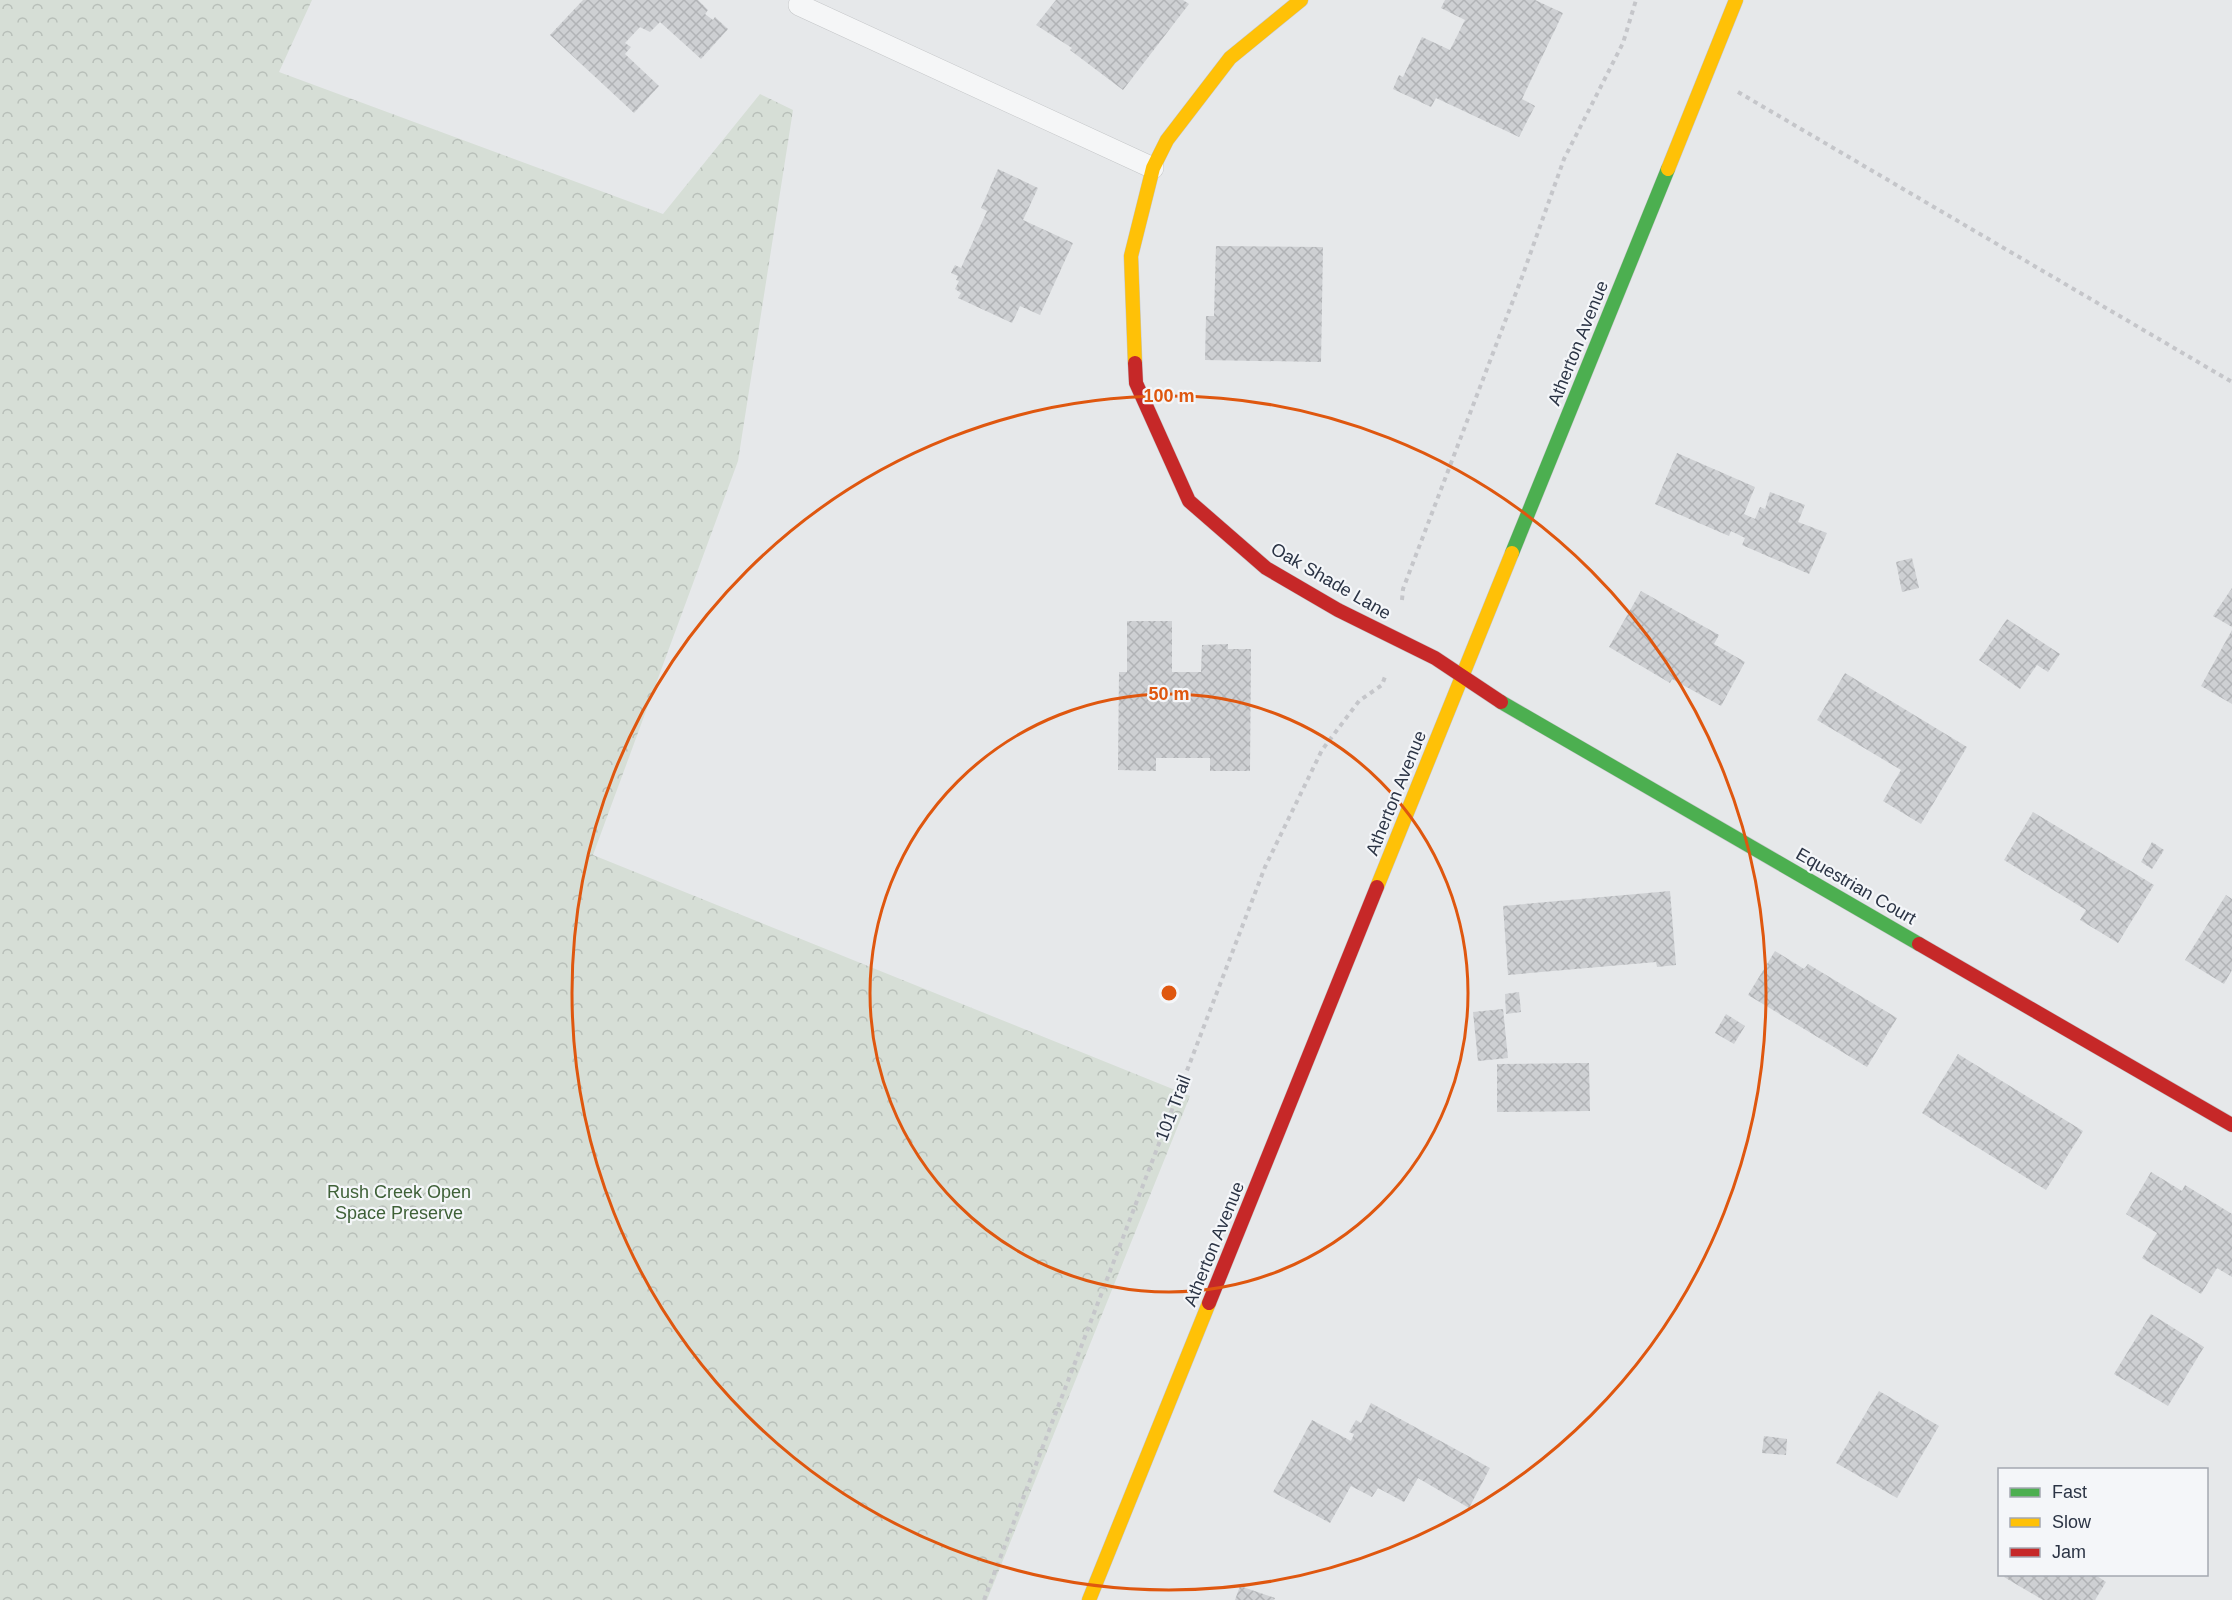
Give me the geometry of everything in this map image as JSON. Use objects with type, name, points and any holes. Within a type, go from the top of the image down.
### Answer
[{"type":"street","name":"Oak Shade Lane","points":[[1301,0],[1230,57],[1167,140],[1153,168],[1131,256],[1136,383],[1189,501],[1266,568],[1338,610],[1398,639],[1463,676]]},
{"type":"street","name":"Atherton Avenue","points":[[1089,1600],[1736,0]]},
{"type":"street","name":"Equestrian Court","points":[[1463,676],[1499,701],[2232,1125]]},
{"type":"lane","points":[[799,5],[1153,168]]},
{"type":"path","name":"101 Trail","points":[[984,1600],[1264,867],[1322,750],[1359,700],[1382,685],[1398,639],[1402,589],[1522,277],[1564,159],[1623,43],[1636,0]]},
{"type":"path","points":[[1706,74],[2232,382]]},
{"type":"green space","name":"Rush Creek Open Space Preserve","points":[[0,0],[312,0],[279,72],[663,214],[760,94],[793,110],[738,461],[593,855],[1190,1096],[987,1600],[0,1600]]},
{"type":"building","points":[[583,0],[698,0],[708,10],[705,14],[713,20],[715,17],[728,29],[701,59],[660,22],[650,32],[640,27],[625,43],[631,47],[625,54],[659,86],[634,113],[550,35]]},
{"type":"building","points":[[1056,0],[1183,0],[1189,4],[1123,90],[1070,50],[1072,48],[1036,25]]},
{"type":"building","points":[[1445,0],[1535,0],[1563,13],[1522,99],[1535,106],[1519,137],[1436,98],[1431,107],[1393,89],[1399,75],[1403,77],[1422,37],[1450,50],[1465,20],[1441,8]]},
{"type":"building","points":[[998,169],[1038,188],[1023,220],[1073,243],[1040,315],[1020,306],[1012,323],[958,298],[961,293],[955,289],[959,281],[956,280],[958,276],[951,273],[955,265],[961,268],[987,211],[981,208]]},
{"type":"building","points":[[1216,246],[1323,247],[1321,362],[1205,360],[1206,316],[1214,316]]},
{"type":"building","points":[[1677,453],[1755,487],[1744,514],[1755,519],[1760,507],[1765,509],[1770,492],[1805,505],[1798,522],[1827,533],[1809,574],[1742,545],[1745,538],[1731,531],[1729,536],[1655,504]]},
{"type":"building","points":[[1912,558],[1919,588],[1902,592],[1896,562]]},
{"type":"building","points":[[2232,588],[2232,627],[2213,616]]},
{"type":"building","points":[[1641,591],[1719,635],[1714,644],[1745,662],[1721,706],[1672,679],[1670,683],[1609,647]]},
{"type":"building","points":[[2007,619],[2060,654],[2048,672],[2037,665],[2020,689],[1979,660]]},
{"type":"building","points":[[1127,621],[1172,621],[1172,672],[1201,672],[1202,645],[1228,644],[1228,649],[1251,649],[1250,771],[1210,771],[1210,758],[1156,758],[1156,771],[1118,770],[1119,672],[1127,672]]},
{"type":"building","points":[[2232,630],[2232,704],[2201,686]]},
{"type":"building","points":[[1845,673],[1967,747],[1921,824],[1883,801],[1901,770],[1817,720]]},
{"type":"building","points":[[2033,812],[2154,885],[2118,943],[2080,920],[2086,910],[2004,860]]},
{"type":"building","points":[[2152,842],[2164,850],[2152,869],[2141,862]]},
{"type":"building","points":[[1670,891],[1676,965],[1657,967],[1656,962],[1508,975],[1503,906]]},
{"type":"building","points":[[2226,895],[2232,899],[2232,970],[2224,984],[2185,960]]},
{"type":"building","points":[[1775,951],[1804,969],[1808,964],[1897,1018],[1867,1067],[1748,995]]},
{"type":"building","points":[[1519,992],[1521,1012],[1506,1014],[1505,994]]},
{"type":"building","points":[[1503,1009],[1508,1058],[1478,1061],[1473,1012]]},
{"type":"building","points":[[1726,1014],[1745,1026],[1734,1044],[1715,1033]]},
{"type":"building","points":[[1958,1054],[2083,1131],[2046,1190],[1922,1113]]},
{"type":"building","points":[[1589,1063],[1590,1111],[1497,1112],[1497,1064]]},
{"type":"building","points":[[2151,1172],[2182,1191],[2185,1185],[2232,1214],[2232,1277],[2217,1268],[2201,1294],[2142,1258],[2157,1233],[2126,1214]]},
{"type":"building","points":[[2151,1314],[2204,1347],[2168,1406],[2114,1374]]},
{"type":"building","points":[[1879,1391],[1939,1426],[1897,1498],[1836,1463]]},
{"type":"building","points":[[1371,1403],[1490,1468],[1469,1508],[1418,1478],[1404,1502],[1378,1488],[1372,1497],[1351,1486],[1330,1523],[1273,1492],[1312,1420],[1351,1441],[1354,1434],[1349,1432],[1356,1420],[1361,1423]]},
{"type":"building","points":[[1764,1436],[1787,1439],[1786,1455],[1762,1453]]},
{"type":"building","points":[[2097,1576],[2106,1582],[2095,1600],[2043,1600],[2004,1577]]},
{"type":"building","points":[[1240,1586],[1275,1598],[1274,1600],[1235,1600]]},
{"type":"traffic: fast","points":[[1512,553],[1668,169]]},
{"type":"traffic: fast","points":[[1501,702],[1919,944]]},
{"type":"traffic: slow","points":[[1135,363],[1131,256],[1153,168],[1167,140],[1230,58],[1301,0]]},
{"type":"traffic: slow","points":[[1668,169],[1736,0]]},
{"type":"traffic: slow","points":[[1377,887],[1512,553]]},
{"type":"traffic: slow","points":[[1089,1600],[1209,1303]]},
{"type":"traffic: jam","points":[[1135,363],[1136,383],[1189,501],[1266,568],[1338,610],[1435,658],[1501,702]]},
{"type":"traffic: jam","points":[[1209,1303],[1377,887]]},
{"type":"traffic: jam","points":[[1919,944],[2232,1125]]}]
